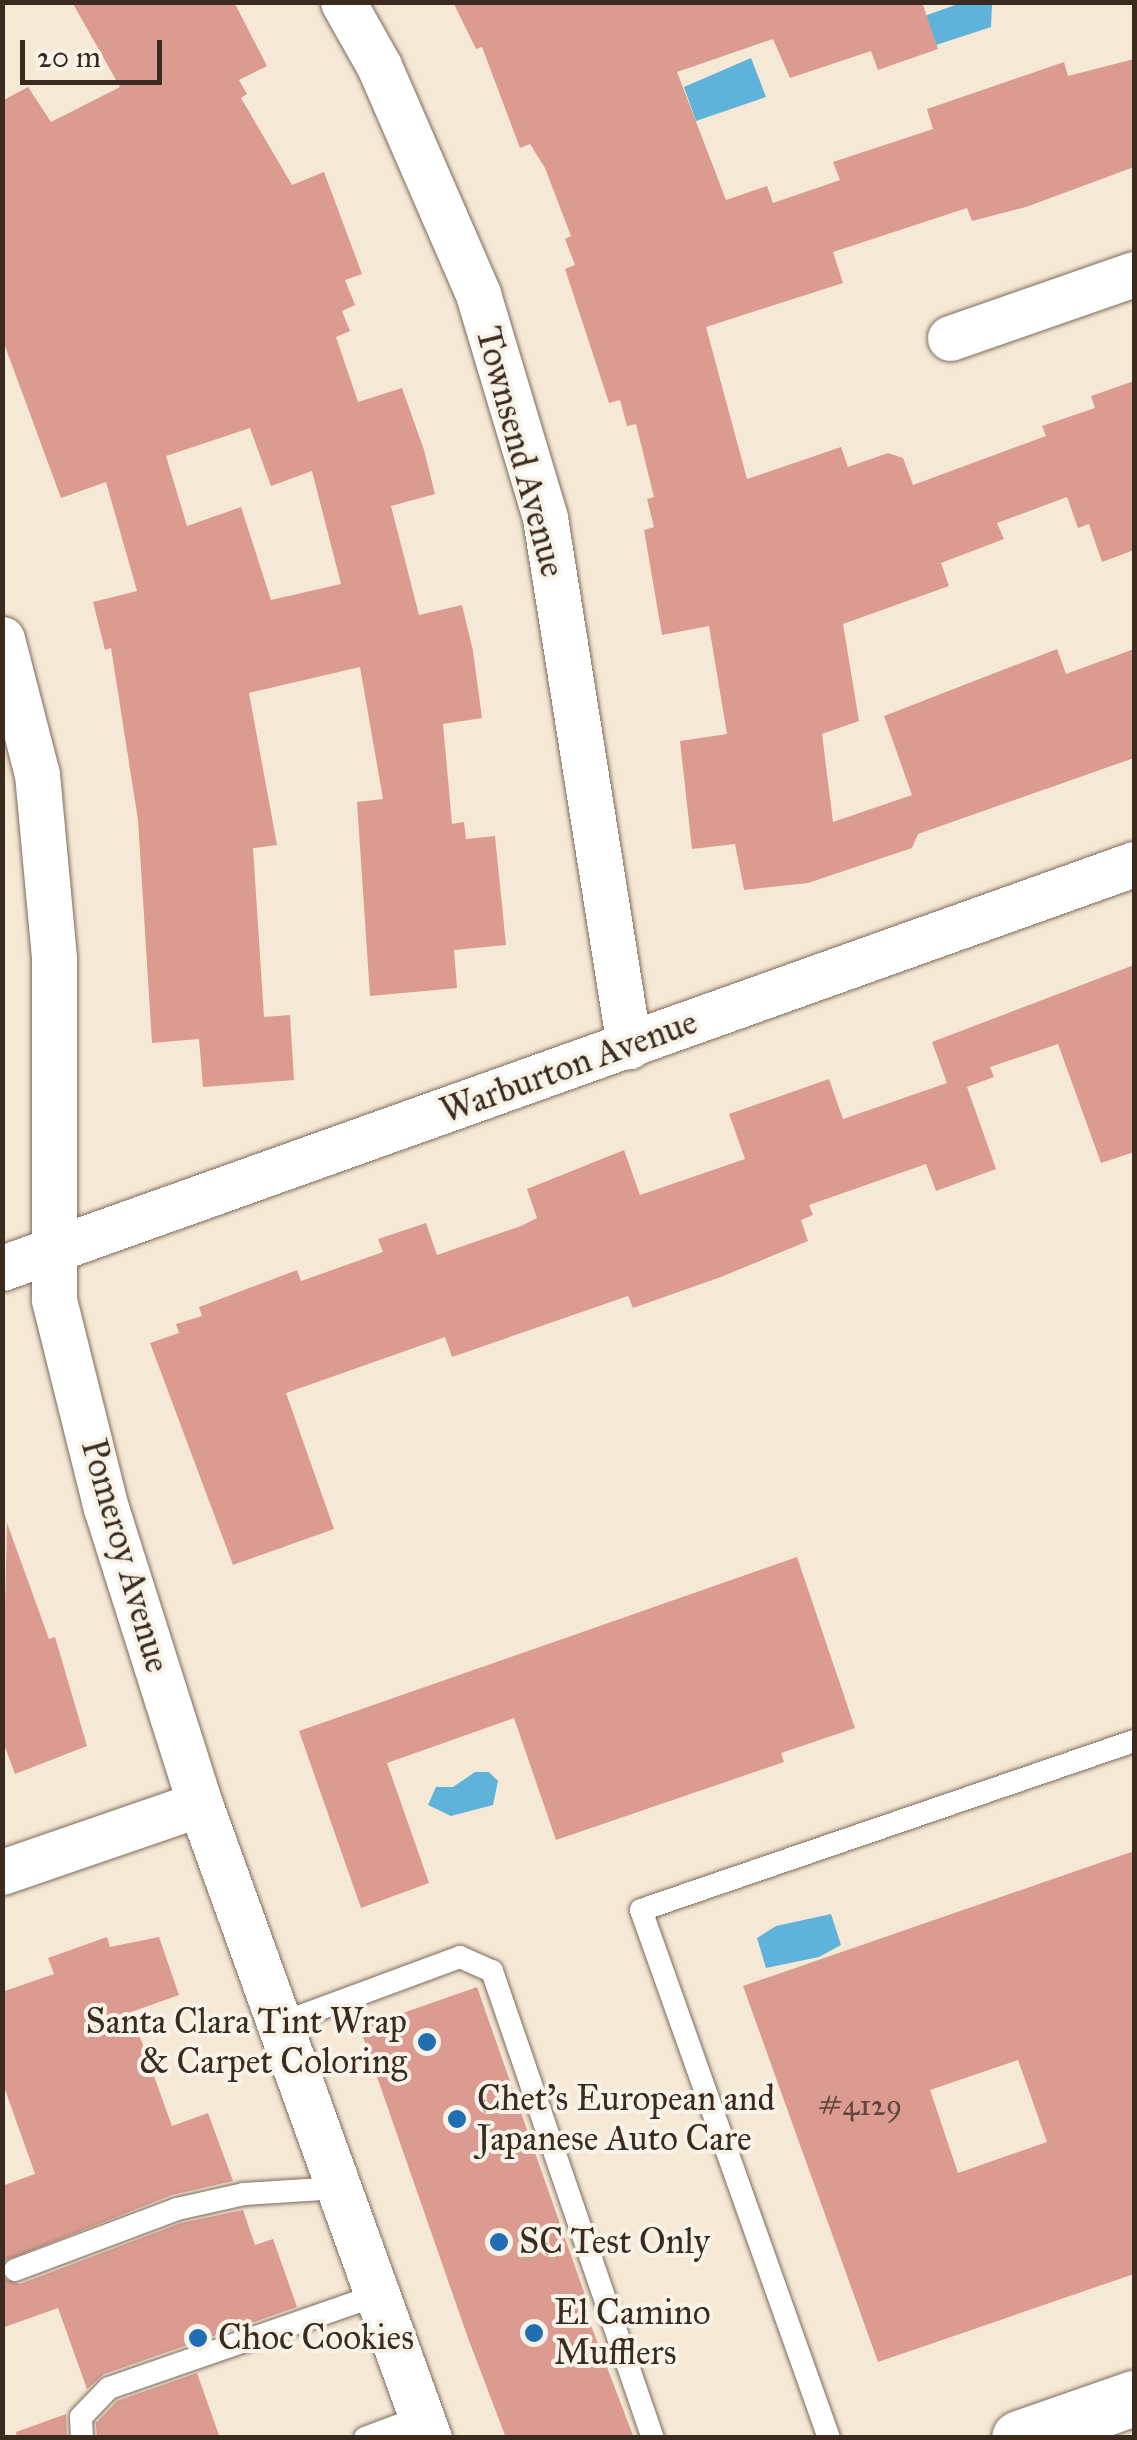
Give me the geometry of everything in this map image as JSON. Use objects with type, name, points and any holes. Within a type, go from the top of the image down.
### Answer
[{"type":"main road","points":[[1019,2438],[1134,2398]]},
{"type":"street","name":"Townsend Avenue","points":[[343,2],[379,66],[478,294],[545,518],[628,1046]]},
{"type":"street","points":[[950,338],[1134,274]]},
{"type":"street","name":"Pomeroy Avenue","points":[[2,639],[37,774],[54,958],[54,1300],[106,1508],[200,1804],[425,2427]]},
{"type":"street","name":"Warburton Avenue","points":[[2,1268],[1134,864]]},
{"type":"street","points":[[2,1872],[200,1804]]},
{"type":"lane","points":[[830,2438],[641,1910],[1134,1741]]},
{"type":"lane","points":[[279,2024],[460,1958],[492,1971],[653,2438]]},
{"type":"lane","points":[[15,2270],[177,2209],[244,2194],[338,2188]]},
{"type":"lane","points":[[82,2438],[81,2417],[109,2388],[377,2295]]},
{"type":"lane","points":[[365,2438],[425,2427]]},
{"type":"water","points":[[961,3],[992,4],[991,27],[936,45],[922,29],[927,15]]},
{"type":"water","points":[[751,58],[766,97],[696,121],[684,87]]},
{"type":"water","points":[[475,1772],[489,1772],[498,1781],[493,1805],[451,1816],[428,1805],[436,1787],[453,1787]]},
{"type":"water","points":[[831,1914],[841,1945],[819,1957],[766,1968],[757,1938],[776,1926]]},
{"type":"building","points":[[72,2],[234,2],[267,66],[239,80],[247,94],[241,98],[292,185],[324,172],[362,274],[345,280],[355,305],[342,311],[350,331],[336,337],[358,402],[402,388],[424,450],[435,494],[391,506],[419,615],[462,605],[473,651],[482,718],[443,724],[452,824],[464,822],[466,839],[495,836],[506,945],[454,950],[457,988],[370,996],[357,802],[383,799],[360,667],[249,693],[277,845],[253,848],[264,1017],[290,1015],[294,1080],[203,1087],[199,1039],[152,1043],[138,820],[111,648],[105,650],[93,602],[137,591],[106,482],[61,498],[2,338],[2,101],[28,87],[51,122],[120,87]],"holes":[[[250,428],[271,486],[312,471],[341,584],[271,600],[241,507],[187,526],[166,456]]]},
{"type":"building","points":[[453,2],[922,2],[938,49],[878,70],[871,51],[790,78],[773,39],[677,72],[726,200],[767,186],[773,203],[840,180],[833,162],[933,129],[927,109],[1064,62],[1068,76],[1134,59],[1134,167],[1026,207],[972,221],[967,208],[833,252],[843,283],[706,327],[747,479],[841,447],[848,467],[888,453],[903,458],[913,485],[1046,436],[1042,426],[1095,408],[1091,396],[1134,381],[1134,550],[1102,562],[1089,524],[1078,528],[1067,497],[997,523],[1004,539],[941,563],[949,586],[843,624],[859,721],[822,734],[833,822],[912,795],[884,716],[1057,649],[1066,674],[1134,649],[1134,758],[918,834],[912,848],[808,883],[744,890],[735,844],[692,849],[680,741],[727,734],[709,626],[662,635],[644,530],[654,527],[647,499],[654,497],[636,424],[627,426],[620,400],[609,403],[565,269],[575,265],[565,239],[571,236],[545,168],[530,144],[520,148],[482,47],[476,49]]},
{"type":"building","points":[[1134,965],[1134,1152],[1101,1163],[1058,1044],[990,1067],[994,1077],[967,1087],[996,1169],[936,1191],[926,1164],[809,1205],[813,1215],[801,1220],[808,1241],[721,1277],[633,1308],[628,1296],[452,1357],[445,1337],[286,1393],[334,1529],[233,1565],[150,1343],[179,1333],[176,1324],[202,1316],[199,1307],[297,1270],[301,1281],[383,1252],[378,1239],[426,1223],[437,1255],[521,1226],[537,1218],[527,1189],[624,1150],[640,1195],[745,1159],[729,1114],[829,1079],[843,1119],[947,1083],[932,1042]]},
{"type":"building","points":[[7,1523],[49,1639],[55,1637],[87,1746],[15,1774],[2,1739]]},
{"type":"building","points":[[797,1557],[855,1728],[781,1753],[784,1762],[556,1840],[514,1718],[387,1763],[429,1883],[361,1908],[299,1731]]},
{"type":"building","points":[[1134,1851],[1134,2274],[878,2362],[743,1986]],"holes":[[[1018,2060],[1047,2142],[958,2173],[930,2090]]]},
{"type":"building","points":[[107,1937],[110,1947],[159,1937],[179,1995],[131,2012],[172,2126],[208,2113],[233,2181],[172,2195],[2,2262],[2,2186],[35,2174],[2,2081],[2,1992],[54,1974],[48,1958]]},
{"type":"building","points":[[477,1987],[586,2298],[581,2299],[634,2438],[506,2438],[360,2028]]},
{"type":"building","points":[[243,2210],[255,2245],[273,2239],[297,2307],[104,2374],[87,2389],[58,2308],[2,2328],[2,2278],[20,2284],[181,2223]]},
{"type":"building","points":[[197,2373],[220,2438],[97,2438],[96,2423],[117,2401]]},
{"type":"building","points":[[66,2414],[67,2438],[17,2438],[16,2432]]},
{"type":"place","name":"Santa Clara Tint Wrap & Carpet Coloring","points":[[427,2042]]},
{"type":"place","name":"Chet's European and Japanese Auto Care","points":[[457,2119]]},
{"type":"place","name":"SC Test Only","points":[[499,2242]]},
{"type":"place","name":"El Camino Mufflers","points":[[534,2333]]},
{"type":"place","name":"Choc Cookies","points":[[198,2338]]}]
